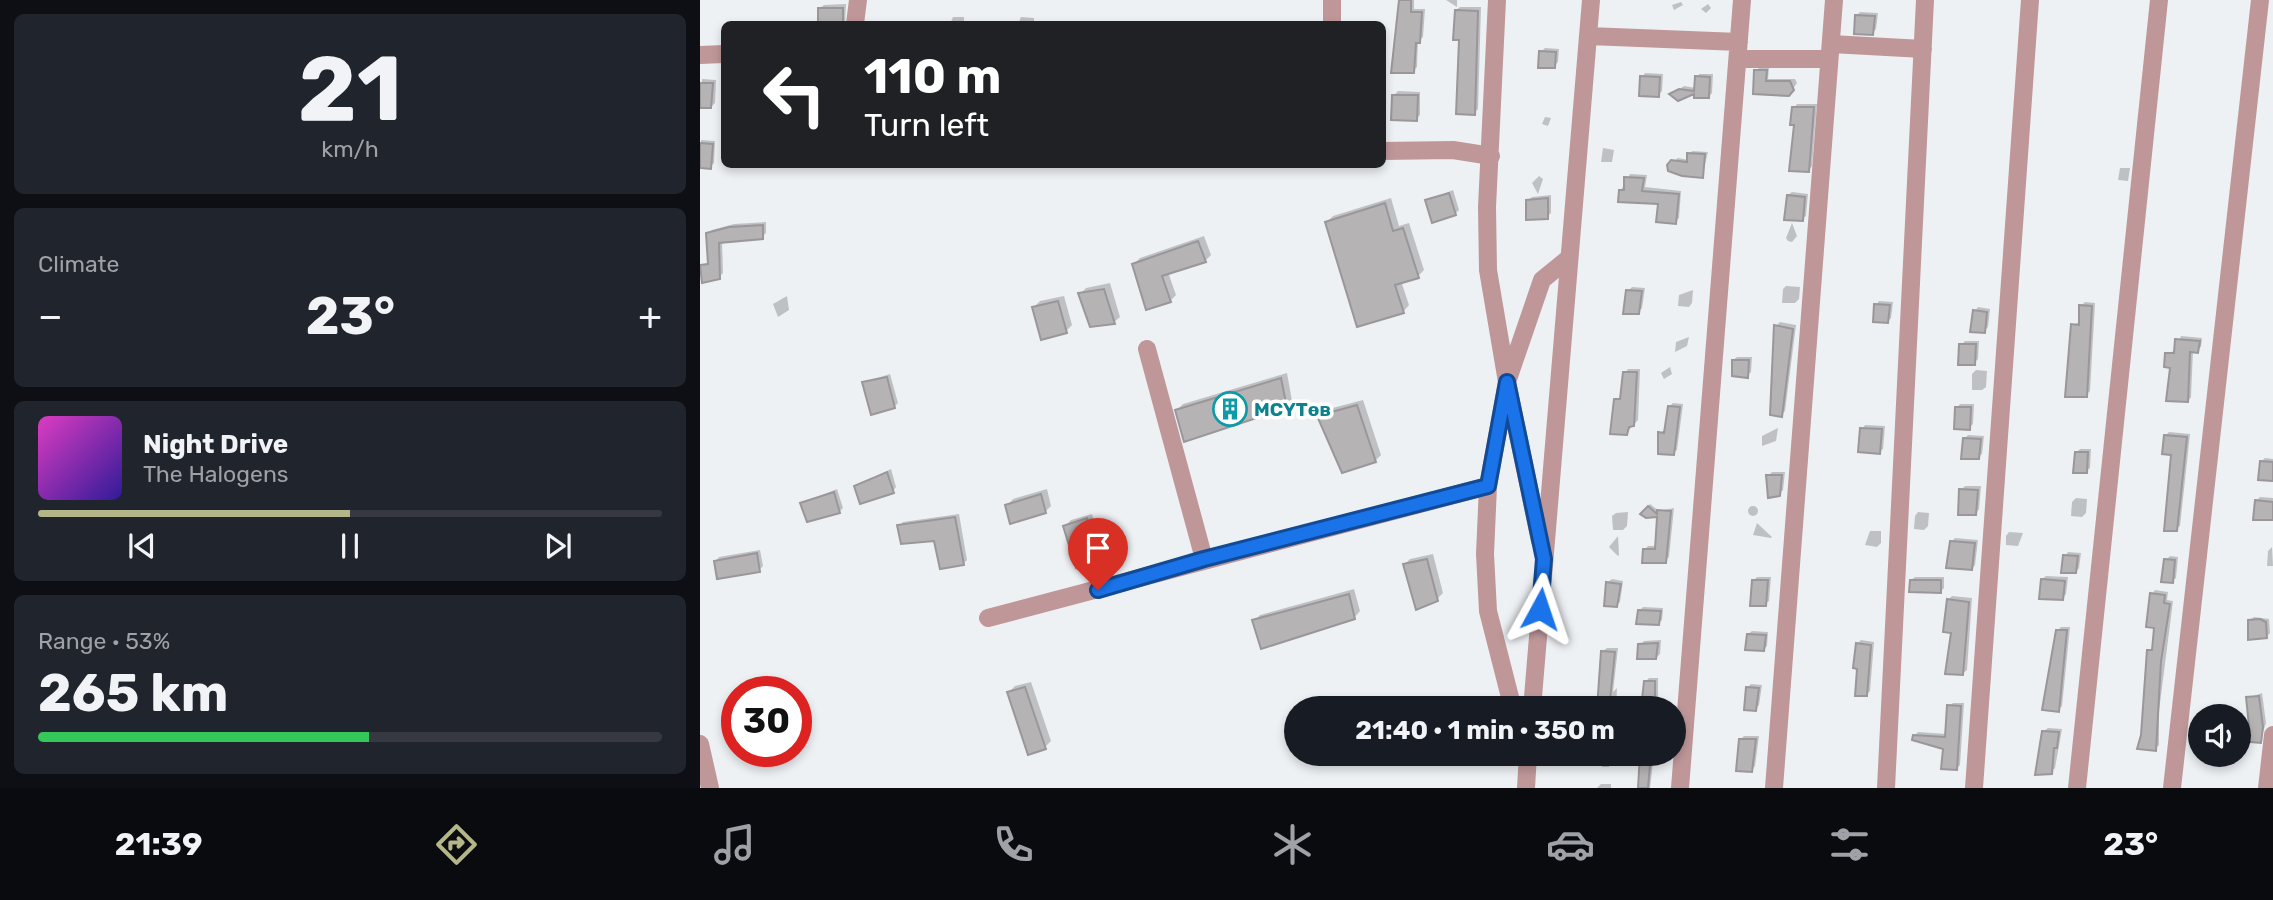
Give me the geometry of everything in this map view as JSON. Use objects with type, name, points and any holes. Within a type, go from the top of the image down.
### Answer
[{"type":"street","points":[[855,21],[858,0]]},
{"type":"street","points":[[1332,0],[1332,21]]},
{"type":"street","points":[[1497,0],[1487,207],[1488,270],[1507,382],[1544,559]]},
{"type":"street","points":[[1533,696],[1591,0]]},
{"type":"street","points":[[1680,788],[1742,0]]},
{"type":"street","points":[[1774,788],[1834,0]]},
{"type":"street","points":[[1885,788],[1925,0]]},
{"type":"street","points":[[1974,788],[2030,0]]},
{"type":"street","points":[[2077,788],[2159,0]]},
{"type":"street","points":[[2172,788],[2260,0]]},
{"type":"street","points":[[1589,36],[1738,51],[1923,49]]},
{"type":"street","points":[[700,55],[721,54]]},
{"type":"street","points":[[1386,152],[1453,150],[1491,156]]},
{"type":"street","points":[[1510,696],[1488,611],[1485,554],[1488,486],[1507,382],[1542,280],[1569,258]]},
{"type":"street","points":[[1147,349],[1204,559]]},
{"type":"street","points":[[988,618],[1488,486]]},
{"type":"street","points":[[2267,788],[2273,735]]},
{"type":"street","points":[[700,744],[710,788]]},
{"type":"building","points":[[1399,0],[1411,0],[1411,12],[1422,12],[1414,73],[1391,73]]},
{"type":"building","points":[[818,8],[843,8],[843,21],[818,21]]},
{"type":"building","points":[[1455,10],[1478,11],[1475,115],[1456,114],[1459,40],[1453,40]]},
{"type":"building","points":[[1855,15],[1875,16],[1873,35],[1854,34]]},
{"type":"building","points":[[1539,51],[1556,52],[1555,68],[1538,68]]},
{"type":"building","points":[[1754,70],[1767,70],[1766,81],[1790,81],[1794,90],[1789,96],[1753,94]]},
{"type":"building","points":[[1640,76],[1660,77],[1659,97],[1639,96]]},
{"type":"building","points":[[1695,76],[1710,77],[1709,98],[1694,98],[1694,94],[1678,101],[1669,94],[1679,89],[1694,91]]},
{"type":"building","points":[[700,83],[713,83],[711,108],[700,108]]},
{"type":"building","points":[[1392,95],[1418,95],[1417,121],[1391,120]]},
{"type":"building","points":[[1792,107],[1814,107],[1809,172],[1789,171],[1794,125],[1790,125]]},
{"type":"building","points":[[700,143],[713,144],[711,169],[700,168]]},
{"type":"building","points":[[1687,153],[1705,154],[1703,178],[1682,176],[1668,171],[1667,165],[1671,160],[1687,162]]},
{"type":"building","points":[[1624,177],[1644,178],[1642,191],[1679,194],[1676,224],[1656,222],[1658,204],[1618,202],[1619,190],[1624,190]]},
{"type":"building","points":[[1449,193],[1456,215],[1432,223],[1425,200]]},
{"type":"building","points":[[1787,195],[1805,197],[1803,221],[1784,220]]},
{"type":"building","points":[[1548,198],[1548,219],[1526,220],[1526,200]]},
{"type":"building","points":[[1385,203],[1393,231],[1403,228],[1419,278],[1395,285],[1404,313],[1357,327],[1325,222]]},
{"type":"building","points":[[763,225],[763,239],[719,243],[720,279],[702,283],[700,265],[708,264],[706,233],[729,227]]},
{"type":"building","points":[[1198,241],[1206,262],[1162,276],[1171,302],[1146,310],[1132,264]]},
{"type":"building","points":[[1104,289],[1115,324],[1090,327],[1078,293]]},
{"type":"building","points":[[1626,290],[1642,291],[1639,314],[1623,314]]},
{"type":"building","points":[[1058,301],[1067,333],[1041,340],[1032,307]]},
{"type":"building","points":[[1874,304],[1890,305],[1888,323],[1873,322]]},
{"type":"building","points":[[2079,305],[2092,306],[2087,397],[2065,397],[2071,324],[2079,325]]},
{"type":"building","points":[[1973,310],[1987,312],[1985,333],[1970,332]]},
{"type":"building","points":[[1774,325],[1793,329],[1782,417],[1770,415]]},
{"type":"building","points":[[2175,339],[2200,341],[2198,353],[2190,352],[2188,402],[2166,401],[2170,368],[2164,367],[2165,353],[2174,353]]},
{"type":"building","points":[[1959,344],[1976,344],[1975,365],[1958,365]]},
{"type":"building","points":[[1732,360],[1749,360],[1748,378],[1732,376]]},
{"type":"building","points":[[1623,372],[1637,372],[1634,426],[1629,427],[1627,435],[1610,434],[1614,399],[1620,399]]},
{"type":"building","points":[[887,377],[895,408],[871,415],[862,382]]},
{"type":"building","name":"МСҮТөв","points":[[1281,378],[1287,408],[1184,442],[1175,410]]},
{"type":"building","points":[[1357,405],[1376,462],[1342,473],[1317,416]]},
{"type":"building","points":[[1668,406],[1680,407],[1674,455],[1658,454],[1658,432],[1664,433]]},
{"type":"building","points":[[1955,407],[1971,407],[1970,430],[1954,429]]},
{"type":"building","points":[[1860,428],[1882,429],[1880,454],[1858,452]]},
{"type":"building","points":[[2164,435],[2187,437],[2177,531],[2164,531],[2171,455],[2162,454]]},
{"type":"building","points":[[1963,438],[1981,439],[1979,459],[1961,459]]},
{"type":"building","points":[[2075,452],[2088,452],[2087,473],[2073,473]]},
{"type":"building","points":[[2260,461],[2273,462],[2273,481],[2258,480]]},
{"type":"building","points":[[887,472],[894,493],[860,504],[854,486]]},
{"type":"building","points":[[1766,475],[1782,475],[1780,496],[1768,498]]},
{"type":"building","points":[[1959,489],[1978,490],[1976,515],[1958,515]]},
{"type":"building","points":[[834,492],[840,513],[807,522],[800,503]]},
{"type":"building","points":[[1041,494],[1046,513],[1010,524],[1005,505]]},
{"type":"building","points":[[2255,500],[2273,502],[2273,520],[2253,520]]},
{"type":"building","points":[[1648,506],[1657,514],[1657,510],[1671,511],[1666,563],[1642,563],[1643,549],[1655,549],[1657,517],[1646,518],[1640,514]]},
{"type":"building","points":[[955,517],[964,565],[940,569],[934,541],[901,544],[897,525]]},
{"type":"building","points":[[1087,518],[1096,561],[1076,568],[1063,526]]},
{"type":"building","points":[[1950,541],[1975,543],[1972,570],[1946,568]]},
{"type":"building","points":[[757,553],[760,572],[717,579],[714,561]]},
{"type":"building","points":[[2063,555],[2078,556],[2076,573],[2061,573]]},
{"type":"building","points":[[1427,559],[1438,601],[1416,610],[1403,564]]},
{"type":"building","points":[[2164,559],[2175,560],[2173,583],[2161,582]]},
{"type":"building","points":[[2041,579],[2065,581],[2063,600],[2039,599]]},
{"type":"building","points":[[1752,580],[1768,580],[1766,606],[1750,606]]},
{"type":"building","points":[[1910,580],[1941,580],[1941,593],[1909,592]]},
{"type":"building","points":[[1606,582],[1621,584],[1617,607],[1604,606]]},
{"type":"building","points":[[2150,593],[2165,595],[2164,603],[2170,604],[2161,661],[2156,751],[2137,749],[2141,735],[2147,650],[2152,650],[2154,628],[2146,627]]},
{"type":"building","points":[[1349,594],[1355,619],[1261,649],[1252,620]]},
{"type":"building","points":[[1947,599],[1969,602],[1963,675],[1945,674],[1951,633],[1943,632]]},
{"type":"building","points":[[1638,610],[1661,611],[1659,625],[1636,624]]},
{"type":"building","points":[[2260,619],[2266,622],[2267,638],[2248,640],[2248,620]]},
{"type":"building","points":[[2056,630],[2067,630],[2059,712],[2042,710]]},
{"type":"building","points":[[1747,634],[1766,635],[1764,651],[1745,650]]},
{"type":"building","points":[[1658,643],[1656,659],[1637,659],[1638,644]]},
{"type":"building","points":[[1856,643],[1871,645],[1867,696],[1855,696],[1857,669],[1853,668]]},
{"type":"building","points":[[1601,651],[1615,652],[1610,696],[1598,696]]},
{"type":"building","points":[[1644,681],[1655,681],[1655,696],[1642,696]]},
{"type":"building","points":[[1025,687],[1046,749],[1028,755],[1007,692]]},
{"type":"building","points":[[1746,687],[1759,688],[1756,711],[1744,710]]},
{"type":"building","points":[[2259,696],[2263,727],[2261,743],[2251,742],[2251,704],[2247,704],[2246,697]]},
{"type":"building","points":[[1947,705],[1961,706],[1957,770],[1941,769],[1943,749],[1912,740],[1913,735],[1945,737]]},
{"type":"building","points":[[2042,731],[2059,732],[2057,748],[2054,748],[2052,774],[2035,775]]},
{"type":"building","points":[[1739,739],[1756,739],[1752,772],[1736,771]]},
{"type":"building","points":[[1639,766],[1650,766],[1648,788],[1638,788]]},
{"type":"place","name":"МСҮТөв","points":[[1230,409]]},
{"type":"route","points":[[1098,590],[1204,559],[1488,486],[1507,382],[1544,559],[1540,609]]}]
